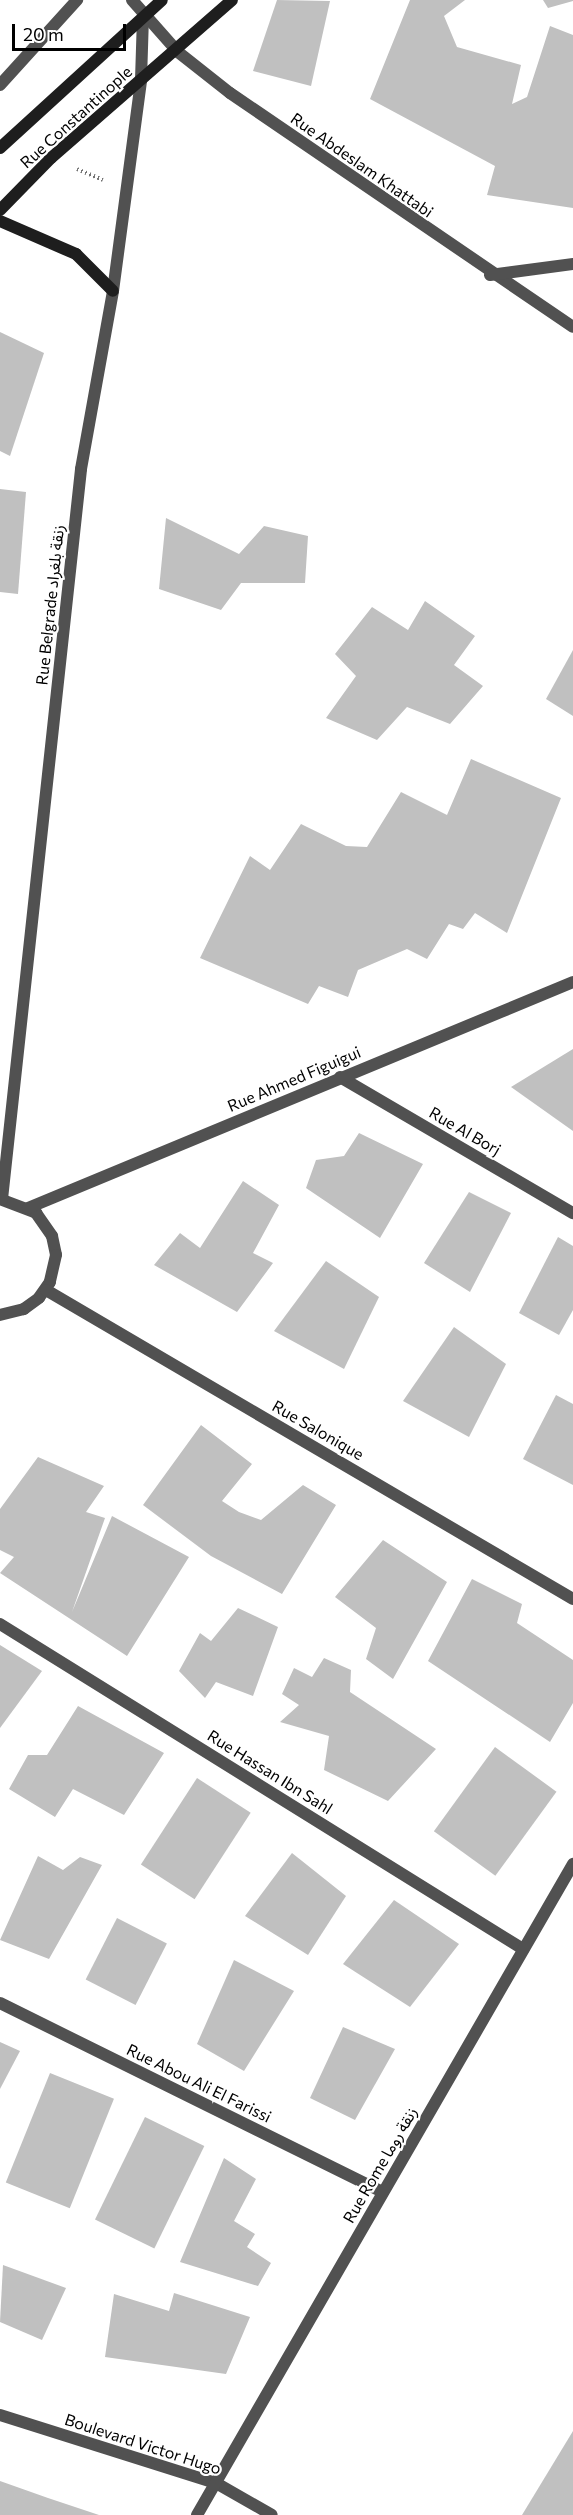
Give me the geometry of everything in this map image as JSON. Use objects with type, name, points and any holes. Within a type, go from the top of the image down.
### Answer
[{"type":"street","points":[[0,86],[76,0]]},
{"type":"street","name":"Rue Abdeslam Khattabi","points":[[132,0],[143,17],[178,52],[489,275],[573,327]]},
{"type":"street","name":"Rue Constantinople","points":[[0,148],[162,0]]},
{"type":"street","name":"Rue Constantinople","points":[[0,210],[51,158],[141,80],[178,52],[232,0]]},
{"type":"street","name":"Rue Belgrade زنقة بلغراد","points":[[1,1199],[81,469],[112,291],[124,189],[141,80],[143,17]]},
{"type":"street","points":[[0,221],[76,254],[112,291]]},
{"type":"street","points":[[489,275],[573,264]]},
{"type":"street","name":"Rue Ahmed Figuigui","points":[[28,1208],[573,982]]},
{"type":"street","name":"Rue Al Borj","points":[[340,1077],[573,1213]]},
{"type":"street","points":[[0,1316],[24,1309],[46,1290],[54,1274],[54,1245],[48,1228],[28,1208],[1,1199]]},
{"type":"street","name":"Rue Salonique","points":[[46,1290],[573,1599]]},
{"type":"street","name":"Rue Hassan Ibn Sahl","points":[[0,1624],[523,1949]]},
{"type":"street","name":"Rue Rome زنقة روما","points":[[197,2515],[573,1864]]},
{"type":"street","name":"Rue Abou Ali El Farissi","points":[[0,2003],[383,2192]]},
{"type":"street","name":"Boulevard Victor Hugo","points":[[0,2415],[216,2483],[272,2515]]},
{"type":"path","points":[[51,158],[124,189]]},
{"type":"building","points":[[277,0],[330,1],[311,86],[253,71]]},
{"type":"building","points":[[410,0],[465,0],[444,16],[457,47],[521,65],[512,104],[527,97],[550,26],[573,35],[573,208],[487,195],[495,166],[370,99]]},
{"type":"building","points":[[543,0],[573,0],[573,1],[548,8]]},
{"type":"building","points":[[0,332],[44,353],[10,456],[0,451]]},
{"type":"building","points":[[0,489],[26,492],[18,594],[0,592]]},
{"type":"building","points":[[166,518],[239,554],[264,526],[308,536],[305,583],[241,583],[221,610],[159,589]]},
{"type":"building","points":[[425,601],[475,636],[454,665],[483,686],[450,724],[407,707],[377,740],[326,718],[356,676],[335,654],[372,607],[408,630]]},
{"type":"building","points":[[573,650],[573,716],[546,699]]},
{"type":"building","points":[[471,759],[561,798],[507,933],[475,913],[463,929],[449,924],[427,959],[407,949],[358,970],[348,997],[319,986],[308,1004],[200,958],[250,856],[270,870],[301,824],[346,846],[367,847],[401,792],[447,815]]},
{"type":"building","points":[[573,1049],[573,1131],[511,1087]]},
{"type":"building","points":[[359,1133],[423,1164],[380,1238],[306,1188],[316,1160],[344,1156]]},
{"type":"building","points":[[243,1181],[279,1205],[253,1253],[273,1263],[237,1312],[154,1265],[180,1233],[200,1248]]},
{"type":"building","points":[[469,1192],[511,1213],[470,1292],[424,1263]]},
{"type":"building","points":[[558,1237],[573,1246],[573,1310],[559,1335],[519,1313]]},
{"type":"building","points":[[326,1261],[379,1297],[344,1369],[274,1331]]},
{"type":"building","points":[[454,1327],[506,1364],[469,1437],[403,1401]]},
{"type":"building","points":[[556,1395],[573,1404],[573,1485],[523,1459]]},
{"type":"building","points":[[201,1425],[252,1464],[222,1501],[239,1512],[261,1520],[303,1485],[336,1505],[282,1594],[211,1556],[143,1505]]},
{"type":"building","points":[[38,1457],[104,1486],[86,1512],[105,1518],[72,1612],[112,1516],[189,1557],[127,1656],[0,1573],[14,1557],[0,1550],[0,1509]]},
{"type":"building","points":[[383,1540],[447,1582],[393,1679],[366,1659],[376,1628],[335,1597]]},
{"type":"building","points":[[472,1579],[522,1604],[517,1623],[573,1660],[573,1703],[550,1742],[428,1661]]},
{"type":"building","points":[[238,1608],[278,1627],[253,1696],[216,1682],[205,1698],[179,1671],[200,1633],[211,1641]]},
{"type":"building","points":[[0,1645],[42,1671],[0,1728]]},
{"type":"building","points":[[324,1658],[351,1670],[350,1692],[436,1749],[388,1801],[324,1770],[329,1736],[280,1722],[299,1705],[282,1694],[294,1668],[312,1677]]},
{"type":"building","points":[[78,1706],[164,1753],[124,1815],[73,1789],[55,1817],[9,1789],[28,1755],[47,1755]]},
{"type":"building","points":[[495,1747],[556,1792],[495,1876],[434,1831]]},
{"type":"building","points":[[197,1778],[251,1813],[195,1899],[141,1864]]},
{"type":"building","points":[[292,1853],[346,1896],[308,1955],[245,1916]]},
{"type":"building","points":[[38,1856],[63,1870],[80,1857],[102,1865],[49,1959],[0,1940]]},
{"type":"building","points":[[394,1900],[459,1944],[410,2007],[343,1964]]},
{"type":"building","points":[[117,1918],[167,1943],[136,2005],[86,1979]]},
{"type":"building","points":[[234,1960],[294,1991],[244,2071],[197,2044]]},
{"type":"building","points":[[343,2027],[395,2049],[355,2120],[310,2098]]},
{"type":"building","points":[[0,2042],[20,2051],[0,2089]]},
{"type":"building","points":[[50,2073],[114,2099],[70,2208],[6,2182]]},
{"type":"building","points":[[145,2117],[204,2146],[154,2248],[95,2219]]},
{"type":"building","points":[[224,2158],[256,2179],[234,2221],[255,2234],[247,2247],[271,2263],[258,2286],[180,2262]]},
{"type":"building","points":[[3,2265],[66,2288],[42,2340],[0,2322]]},
{"type":"building","points":[[174,2293],[250,2317],[226,2374],[105,2357],[114,2294],[169,2311]]},
{"type":"building","points":[[573,2431],[573,2515],[522,2515]]},
{"type":"building","points":[[0,2481],[48,2498],[99,2515],[0,2515]]}]
